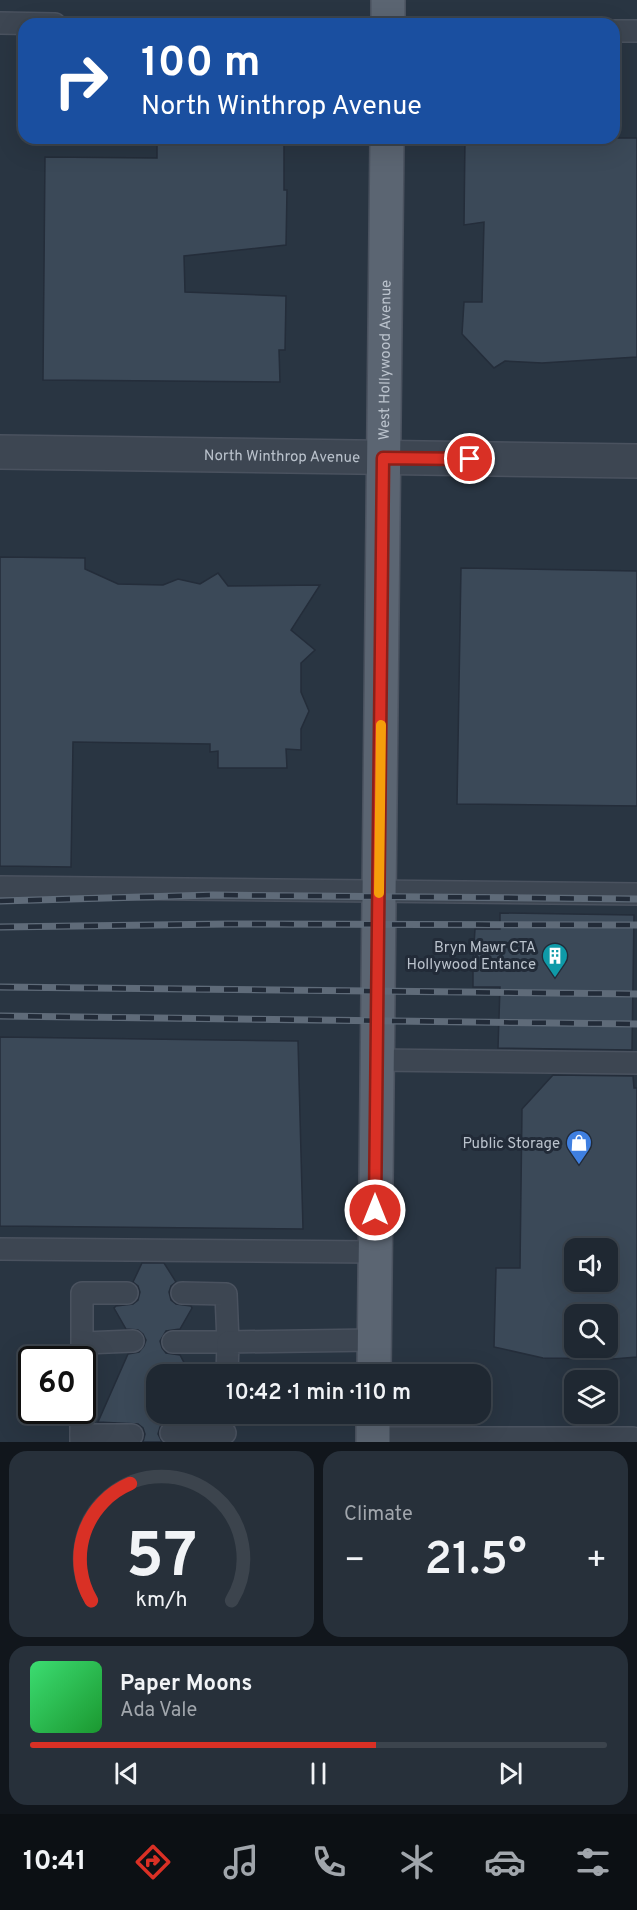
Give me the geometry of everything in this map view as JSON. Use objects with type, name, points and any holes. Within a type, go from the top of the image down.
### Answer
[{"type":"main road","points":[[388,0],[388,18]]},
{"type":"main road","name":"West Hollywood Avenue","points":[[374,1364],[375,1060],[387,144]]},
{"type":"street","name":"North Winthrop Avenue","points":[[0,452],[637,461]]},
{"type":"lane","points":[[0,23],[18,23]]},
{"type":"lane","points":[[620,31],[637,31]]},
{"type":"lane","points":[[0,887],[637,894]]},
{"type":"lane","points":[[375,1060],[637,1063]]},
{"type":"lane","points":[[0,1249],[375,1252]]},
{"type":"lane","points":[[84,1346],[82,1293],[128,1293]]},
{"type":"lane","points":[[183,1293],[226,1294],[227,1364]]},
{"type":"lane","points":[[172,1342],[374,1340]]},
{"type":"lane","points":[[84,1343],[133,1341]]},
{"type":"lane","points":[[171,1433],[225,1429]]},
{"type":"lane","points":[[373,1431],[633,1438],[632,1442]]},
{"type":"lane","points":[[81,1439],[132,1435]]},
{"type":"building","points":[[620,138],[637,138],[637,357],[542,363],[505,361],[494,368],[462,334],[464,302],[482,302],[484,222],[464,225],[465,144],[620,144]]},
{"type":"building","points":[[157,144],[284,144],[284,190],[287,190],[286,245],[184,256],[185,292],[286,296],[285,350],[279,350],[280,382],[43,380],[45,157],[157,158]]},
{"type":"building","points":[[0,557],[85,558],[85,569],[118,584],[163,585],[178,579],[200,584],[218,573],[228,586],[320,585],[291,630],[315,650],[301,663],[301,692],[309,711],[301,729],[301,750],[286,749],[287,768],[218,768],[218,751],[210,752],[210,744],[73,742],[71,867],[0,866]]},
{"type":"building","points":[[461,568],[637,571],[637,806],[457,804]]},
{"type":"building","name":"Bryn Mawr CTA Hollywood Entance","points":[[500,913],[634,915],[632,1050],[498,1048],[500,987],[473,987],[473,961],[475,929],[500,929]]},
{"type":"building","points":[[0,1037],[298,1041],[303,1229],[0,1226]]},
{"type":"building","name":"Public Storage","points":[[553,1075],[633,1076],[634,1088],[637,1088],[637,1357],[613,1359],[543,1358],[494,1347],[496,1268],[520,1268],[522,1109]]},
{"type":"building","points":[[142,1263],[164,1263],[176,1282],[171,1286],[169,1292],[171,1300],[176,1304],[192,1308],[180,1329],[166,1331],[160,1341],[166,1353],[180,1355],[185,1364],[146,1364],[146,1424],[162,1424],[158,1434],[162,1442],[143,1442],[145,1434],[143,1428],[138,1424],[98,1422],[128,1354],[139,1352],[146,1340],[138,1330],[126,1329],[114,1308],[133,1304],[138,1300],[140,1292],[138,1286],[133,1282]]},
{"type":"railway","points":[[0,901],[212,895],[637,899]]},
{"type":"railway","points":[[0,927],[229,924],[637,925]]},
{"type":"railway","points":[[0,987],[637,994]]},
{"type":"railway","points":[[0,1016],[637,1024]]},
{"type":"slow traffic","points":[[379,893],[381,725]]},
{"type":"place","name":"Bryn Mawr CTA Hollywood Entance","points":[[555,979]]},
{"type":"place","name":"Public Storage","points":[[579,1166]]},
{"type":"route","points":[[375,1210],[383,458],[470,459]]}]
